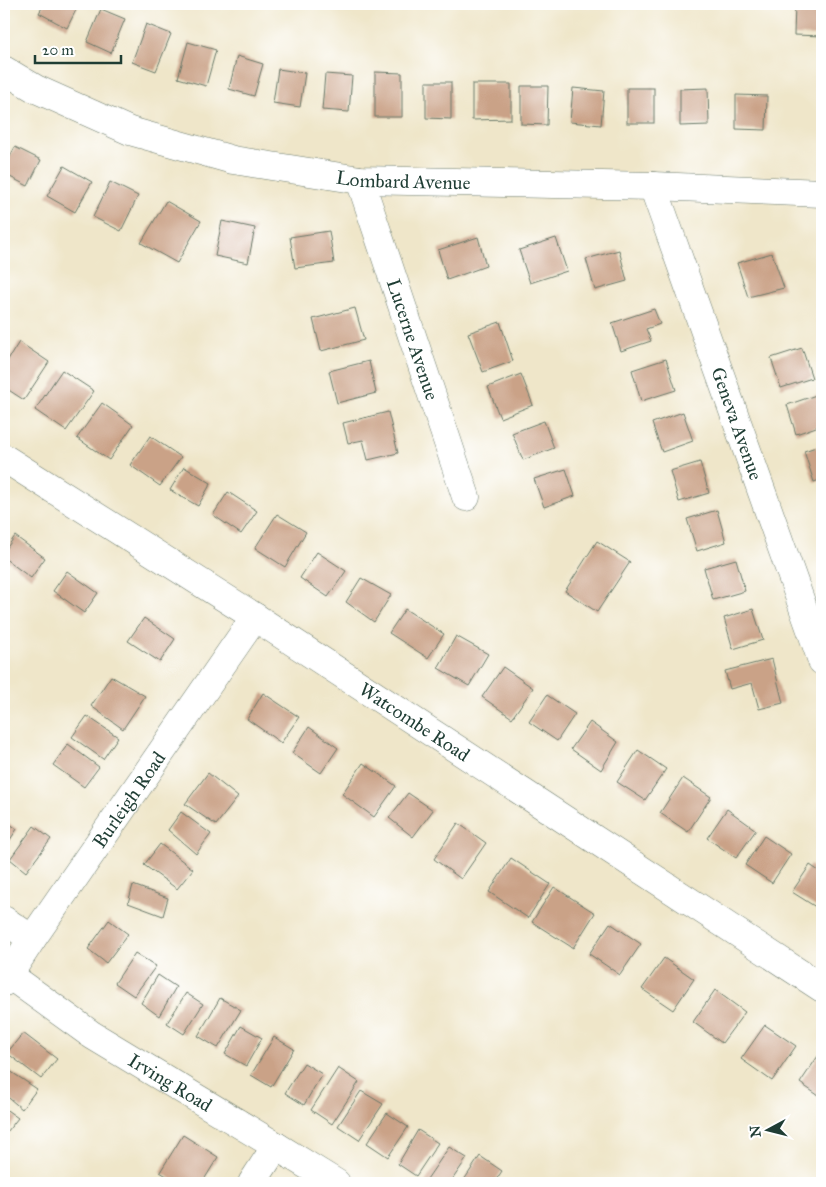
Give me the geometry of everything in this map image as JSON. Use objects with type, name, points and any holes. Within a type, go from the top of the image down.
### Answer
[{"type":"street","name":"Lombard Avenue","points":[[4,70],[36,89],[130,131],[233,160],[360,180],[653,186],[822,193]]},
{"type":"street","name":"Lucerne Avenue","points":[[360,180],[466,497]]},
{"type":"street","name":"Geneva Avenue","points":[[653,186],[822,661]]},
{"type":"street","name":"Watcombe Road","points":[[4,458],[255,618],[822,988]]},
{"type":"street","name":"Burleigh Road","points":[[6,978],[255,618]]},
{"type":"street","points":[[4,920],[32,939]]},
{"type":"street","name":"Irving Road","points":[[6,978],[92,1035],[336,1183]]},
{"type":"street","points":[[252,1183],[276,1146]]},
{"type":"building","points":[[44,4],[79,4],[67,28],[39,13]]},
{"type":"building","points":[[795,4],[822,4],[822,36],[794,35]]},
{"type":"building","points":[[101,9],[125,19],[111,53],[87,42]]},
{"type":"building","points":[[146,24],[171,34],[156,71],[132,62]]},
{"type":"building","points":[[188,42],[216,50],[206,86],[178,78]]},
{"type":"building","points":[[237,56],[263,64],[254,96],[229,89]]},
{"type":"building","points":[[278,69],[305,73],[300,107],[273,103]]},
{"type":"building","points":[[375,72],[402,73],[402,117],[375,117]]},
{"type":"building","points":[[325,74],[352,76],[349,112],[322,110]]},
{"type":"building","points":[[426,82],[451,82],[451,119],[426,118]]},
{"type":"building","points":[[472,84],[511,84],[511,119],[472,120]]},
{"type":"building","points":[[521,86],[548,86],[547,125],[521,124]]},
{"type":"building","points":[[573,88],[604,91],[601,125],[570,122]]},
{"type":"building","points":[[627,88],[654,88],[654,123],[627,123]]},
{"type":"building","points":[[708,88],[709,125],[680,126],[680,89]]},
{"type":"building","points":[[736,95],[767,96],[766,130],[736,129]]},
{"type":"building","points":[[15,147],[41,160],[28,186],[4,174],[4,168]]},
{"type":"building","points":[[64,166],[92,182],[75,212],[47,196]]},
{"type":"building","points":[[110,182],[138,196],[121,231],[93,217]]},
{"type":"building","points":[[166,201],[201,221],[177,263],[141,243]]},
{"type":"building","points":[[222,221],[255,228],[248,263],[215,256]]},
{"type":"building","points":[[329,231],[334,263],[295,268],[290,237]]},
{"type":"building","points":[[478,237],[486,266],[447,280],[438,250]]},
{"type":"building","points":[[556,238],[567,271],[530,283],[519,250]]},
{"type":"building","points":[[619,250],[627,281],[595,290],[586,259]]},
{"type":"building","points":[[772,253],[784,288],[748,297],[737,263]]},
{"type":"building","points":[[355,308],[364,340],[321,351],[313,319]]},
{"type":"building","points":[[654,309],[660,324],[646,329],[651,341],[621,351],[612,323]]},
{"type":"building","points":[[500,322],[513,361],[483,372],[468,333]]},
{"type":"building","points":[[19,342],[49,362],[24,400],[4,387],[4,366]]},
{"type":"building","points":[[802,348],[812,378],[781,388],[771,358]]},
{"type":"building","points":[[666,359],[676,390],[641,401],[632,370]]},
{"type":"building","points":[[369,361],[376,393],[337,403],[329,371]]},
{"type":"building","points":[[62,370],[94,391],[66,431],[35,410]]},
{"type":"building","points":[[521,374],[533,405],[500,418],[488,387]]},
{"type":"building","points":[[819,394],[822,404],[822,425],[796,434],[787,405]]},
{"type":"building","points":[[102,403],[133,425],[109,460],[77,438]]},
{"type":"building","points":[[388,412],[398,453],[368,460],[363,440],[348,443],[343,423]]},
{"type":"building","points":[[683,412],[693,441],[662,452],[652,423]]},
{"type":"building","points":[[544,421],[554,448],[523,460],[512,433]]},
{"type":"building","points":[[150,436],[181,457],[160,486],[130,465]]},
{"type":"building","points":[[822,445],[822,479],[814,482],[804,451]]},
{"type":"building","points":[[700,462],[709,493],[679,502],[670,471]]},
{"type":"building","points":[[184,467],[211,483],[198,506],[170,490]]},
{"type":"building","points":[[566,469],[575,496],[544,507],[534,479]]},
{"type":"building","points":[[228,492],[257,511],[241,534],[213,515]]},
{"type":"building","points":[[717,510],[726,542],[697,551],[687,519]]},
{"type":"building","points":[[277,514],[306,532],[285,567],[255,548]]},
{"type":"building","points":[[15,536],[45,558],[31,578],[4,558],[4,552]]},
{"type":"building","points":[[597,541],[630,562],[597,612],[565,591]]},
{"type":"building","points":[[317,552],[346,571],[328,597],[300,578]]},
{"type":"building","points":[[736,559],[745,591],[713,600],[704,568]]},
{"type":"building","points":[[67,571],[98,593],[84,613],[53,591]]},
{"type":"building","points":[[361,578],[391,595],[374,622],[346,602]]},
{"type":"building","points":[[405,609],[444,634],[428,658],[389,633]]},
{"type":"building","points":[[753,609],[763,640],[733,649],[724,618]]},
{"type":"building","points":[[144,618],[175,639],[160,662],[128,641]]},
{"type":"building","points":[[456,636],[488,654],[469,686],[438,668]]},
{"type":"building","points":[[772,659],[783,703],[759,709],[752,683],[730,689],[725,671]]},
{"type":"building","points":[[503,667],[533,688],[512,718],[482,697]]},
{"type":"building","points":[[111,676],[145,696],[123,729],[91,706]]},
{"type":"building","points":[[263,693],[299,717],[281,743],[247,719]]},
{"type":"building","points":[[547,695],[575,714],[557,741],[529,722]]},
{"type":"building","points":[[87,716],[118,737],[103,759],[72,737]]},
{"type":"building","points":[[590,722],[618,742],[601,770],[571,749]]},
{"type":"building","points":[[309,727],[338,748],[321,773],[292,753]]},
{"type":"building","points":[[68,744],[99,767],[84,787],[53,765]]},
{"type":"building","points":[[638,750],[666,769],[645,800],[617,782]]},
{"type":"building","points":[[363,763],[396,786],[374,817],[342,794]]},
{"type":"building","points":[[208,773],[238,797],[216,825],[185,804]]},
{"type":"building","points":[[683,778],[711,797],[688,832],[660,813]]},
{"type":"building","points":[[408,793],[433,810],[413,837],[389,818]]},
{"type":"building","points":[[727,809],[756,830],[736,858],[707,838]]},
{"type":"building","points":[[181,812],[211,834],[196,854],[168,830]]},
{"type":"building","points":[[4,820],[17,829],[4,849]]},
{"type":"building","points":[[458,823],[486,843],[461,879],[434,859]]},
{"type":"building","points":[[34,826],[51,839],[26,872],[10,859]]},
{"type":"building","points":[[764,836],[791,854],[772,883],[745,865]]},
{"type":"building","points":[[160,844],[193,869],[177,889],[144,865]]},
{"type":"building","points":[[511,858],[550,884],[528,918],[489,892]]},
{"type":"building","points":[[810,865],[822,873],[822,904],[819,909],[792,892]]},
{"type":"building","points":[[133,885],[168,898],[163,916],[128,903]]},
{"type":"building","points":[[554,887],[595,913],[573,948],[532,922]]},
{"type":"building","points":[[109,920],[128,934],[106,963],[88,949]]},
{"type":"building","points":[[610,923],[641,944],[620,975],[589,954]]},
{"type":"building","points":[[135,953],[156,966],[134,996],[115,983]]},
{"type":"building","points":[[664,958],[694,979],[673,1010],[642,989]]},
{"type":"building","points":[[158,975],[176,987],[159,1016],[141,1003]]},
{"type":"building","points":[[715,990],[745,1012],[722,1043],[693,1022]]},
{"type":"building","points":[[186,993],[203,1004],[184,1034],[167,1023]]},
{"type":"building","points":[[220,998],[241,1010],[218,1048],[198,1036]]},
{"type":"building","points":[[765,1025],[796,1046],[772,1081],[741,1059]]},
{"type":"building","points":[[241,1026],[262,1038],[246,1066],[225,1054]]},
{"type":"building","points":[[23,1033],[57,1059],[41,1079],[7,1053]]},
{"type":"building","points":[[274,1037],[294,1049],[271,1087],[251,1075]]},
{"type":"building","points":[[818,1056],[822,1059],[822,1098],[800,1083]]},
{"type":"building","points":[[304,1063],[322,1074],[304,1105],[285,1093]]},
{"type":"building","points":[[4,1067],[37,1089],[22,1109],[4,1094]]},
{"type":"building","points":[[338,1068],[359,1082],[332,1124],[311,1110]]},
{"type":"building","points":[[361,1091],[383,1104],[359,1140],[338,1126]]},
{"type":"building","points":[[4,1108],[18,1118],[4,1136]]},
{"type":"building","points":[[387,1113],[408,1127],[388,1157],[367,1143]]},
{"type":"building","points":[[418,1130],[438,1143],[416,1176],[398,1164]]},
{"type":"building","points":[[183,1135],[218,1157],[202,1183],[178,1183],[160,1172]]},
{"type":"building","points":[[449,1147],[467,1158],[450,1183],[425,1182]]},
{"type":"building","points":[[480,1156],[502,1171],[494,1183],[462,1183]]}]
